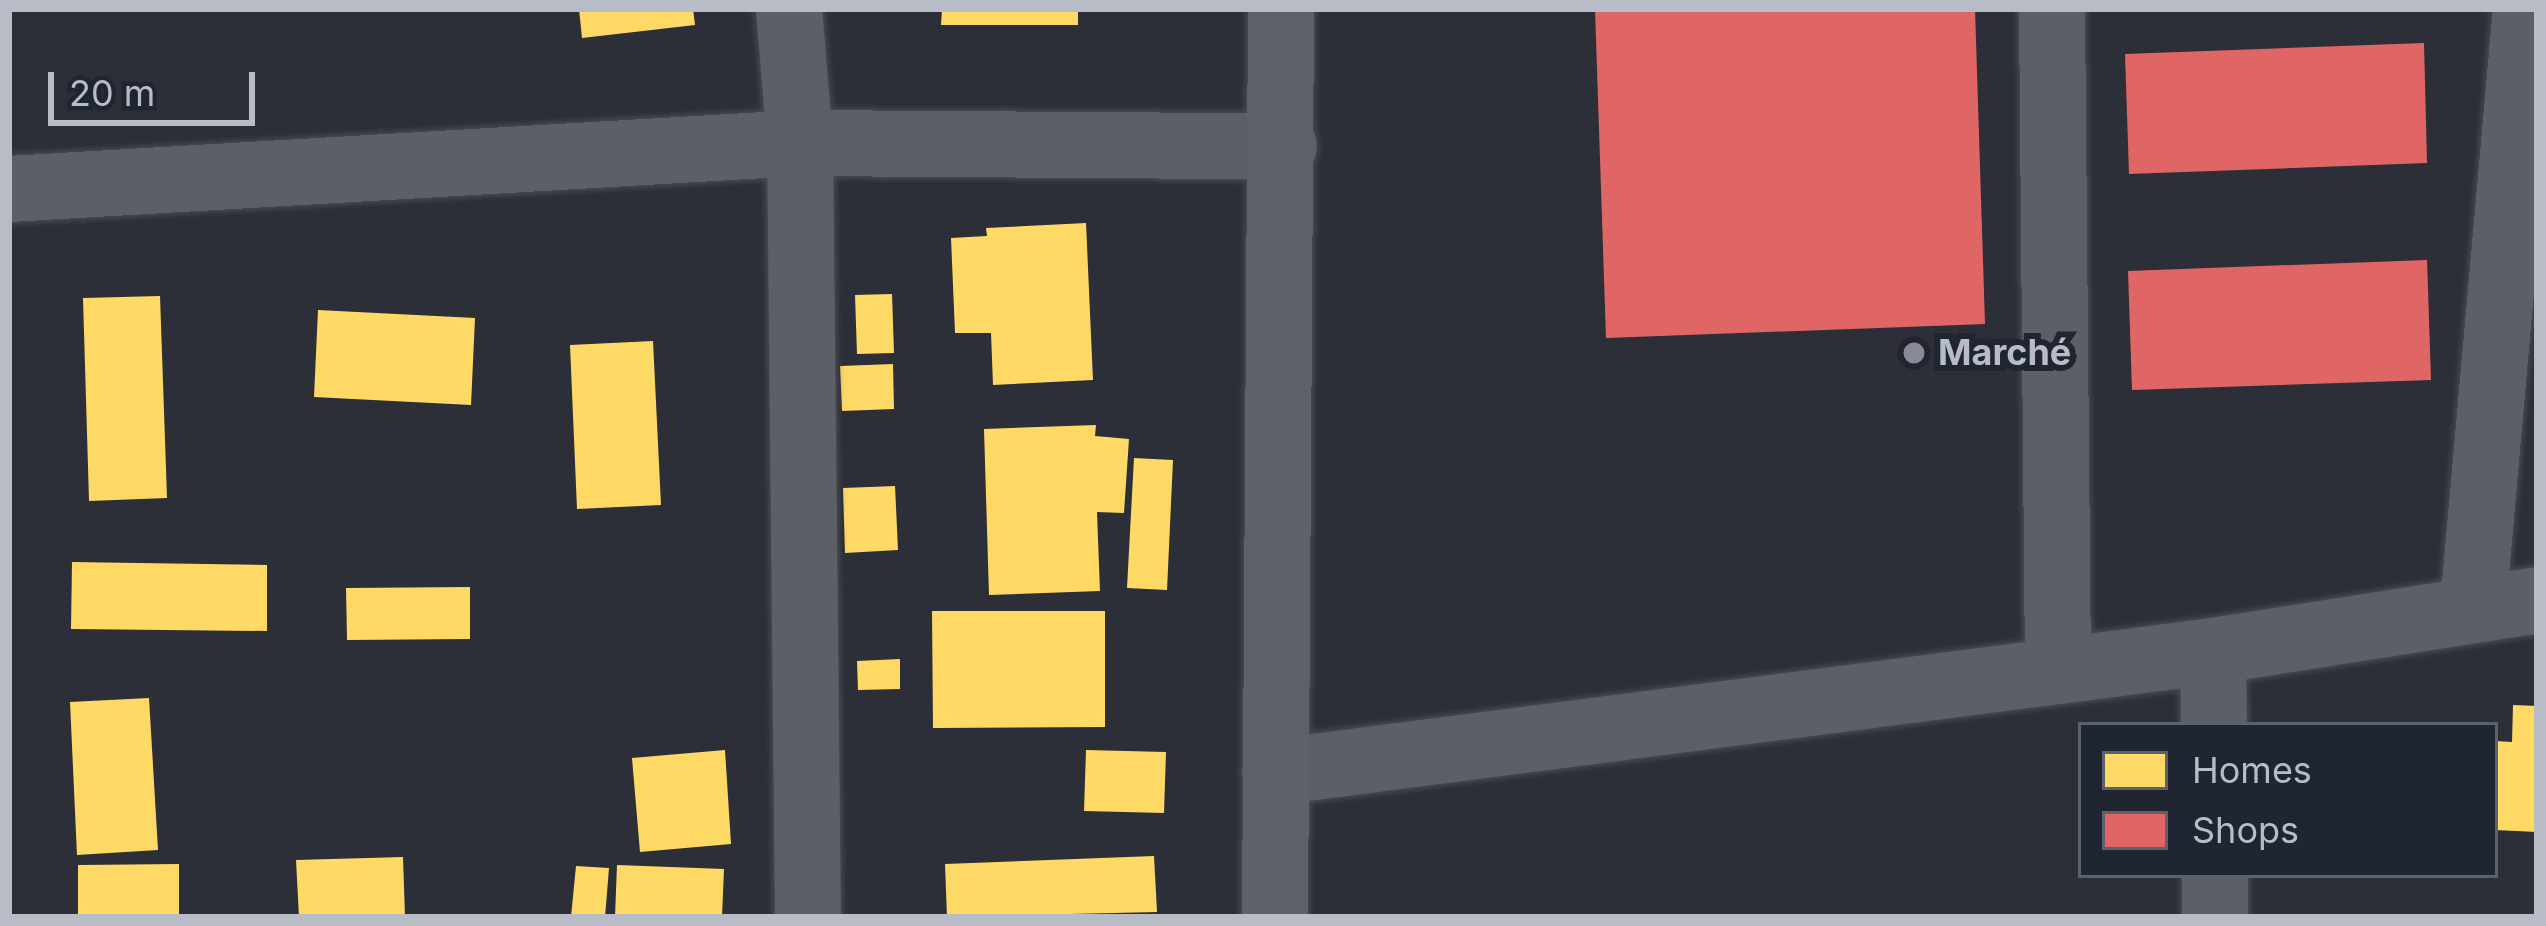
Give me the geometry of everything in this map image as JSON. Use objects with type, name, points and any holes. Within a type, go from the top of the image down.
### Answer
[{"type":"main road","points":[[1276,917],[1282,9]]},
{"type":"street","points":[[789,9],[800,142],[808,917]]},
{"type":"street","points":[[2052,9],[2058,671]]},
{"type":"street","points":[[2473,607],[2526,9]]},
{"type":"street","points":[[9,189],[800,142],[1284,146]]},
{"type":"street","points":[[1275,772],[2213,651],[2537,600]]},
{"type":"street","points":[[2213,651],[2214,722]]},
{"type":"street","points":[[2215,878],[2215,917]]},
{"type":"building: Homes","points":[[579,9],[693,9],[695,25],[582,38]]},
{"type":"building: Homes","points":[[942,9],[1078,9],[1078,25],[941,25]]},
{"type":"building: Homes","points":[[1086,223],[1093,380],[993,385],[991,333],[955,333],[951,238],[987,236],[986,228]]},
{"type":"building: Homes","points":[[892,294],[894,353],[857,354],[855,295]]},
{"type":"building: Homes","points":[[160,296],[167,498],[89,501],[83,298]]},
{"type":"building: Homes","points":[[318,310],[475,318],[471,405],[314,397]]},
{"type":"building: Homes","points":[[653,341],[661,505],[577,509],[570,345]]},
{"type":"building: Homes","points":[[893,364],[894,409],[842,411],[840,366]]},
{"type":"building: Homes","points":[[1096,425],[1095,436],[1129,439],[1124,513],[1097,512],[1100,591],[989,595],[984,429]]},
{"type":"building: Homes","points":[[1134,458],[1173,460],[1167,590],[1127,588]]},
{"type":"building: Homes","points":[[895,486],[898,550],[845,553],[843,488]]},
{"type":"building: Homes","points":[[72,562],[267,565],[267,631],[71,629]]},
{"type":"building: Homes","points":[[470,587],[470,639],[347,640],[346,588]]},
{"type":"building: Homes","points":[[932,611],[1105,611],[1105,727],[933,728]]},
{"type":"building: Homes","points":[[900,659],[900,689],[858,690],[857,661]]},
{"type":"building: Homes","points":[[149,698],[158,850],[77,855],[70,702]]},
{"type":"building: Homes","points":[[2513,705],[2537,706],[2537,832],[2498,830],[2498,741],[2512,742]]},
{"type":"building: Homes","points":[[725,750],[731,844],[640,852],[632,758]]},
{"type":"building: Homes","points":[[1086,750],[1166,752],[1164,813],[1084,811]]},
{"type":"building: Homes","points":[[1154,856],[1157,912],[947,917],[945,864]]},
{"type":"building: Homes","points":[[403,857],[405,917],[299,917],[296,860]]},
{"type":"building: Homes","points":[[179,864],[179,917],[78,917],[78,865]]},
{"type":"building: Homes","points":[[617,865],[724,869],[722,917],[615,917]]},
{"type":"building: Homes","points":[[576,866],[609,868],[605,917],[571,917]]},
{"type":"building: Shops","points":[[1595,9],[1975,9],[1985,324],[1606,338]]},
{"type":"building: Shops","points":[[2424,43],[2427,163],[2129,174],[2125,54]]},
{"type":"building: Shops","points":[[2427,260],[2431,380],[2132,390],[2128,271]]},
{"type":"place","name":"Marché","points":[[1914,353]]}]
